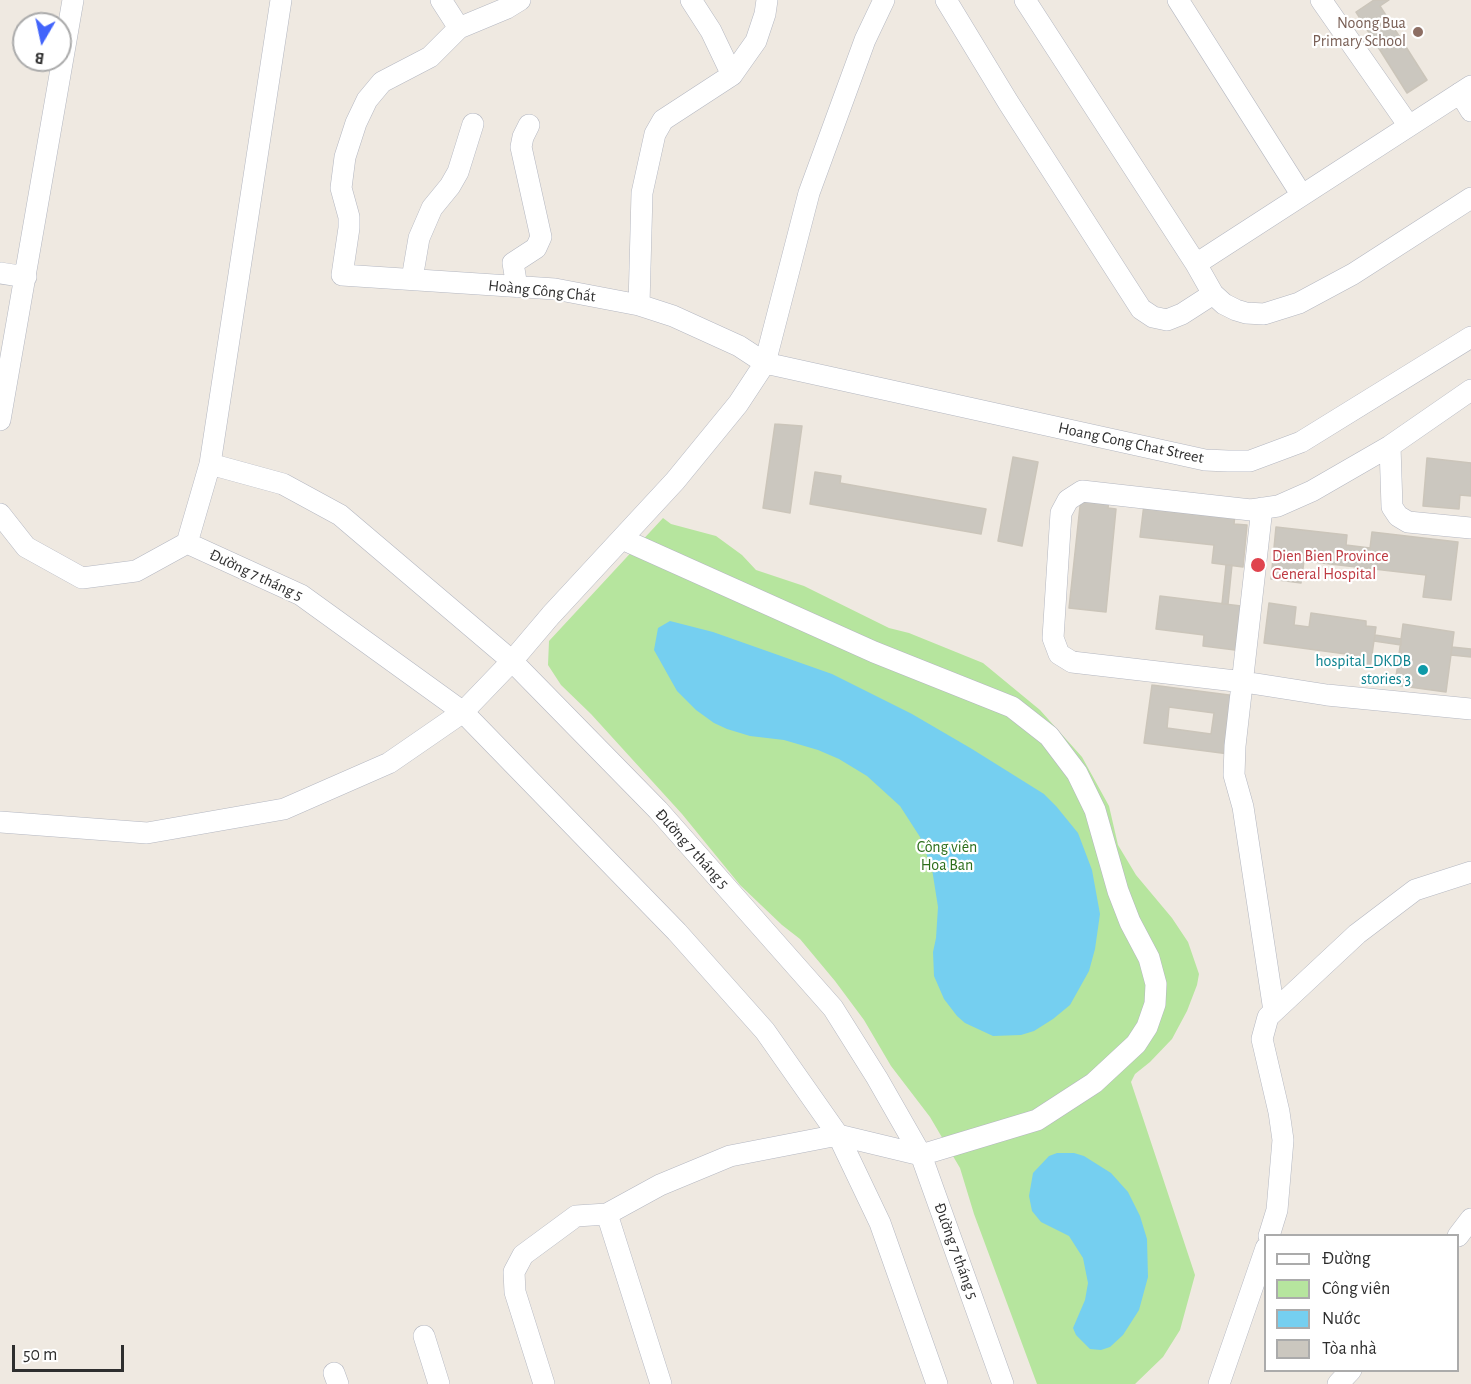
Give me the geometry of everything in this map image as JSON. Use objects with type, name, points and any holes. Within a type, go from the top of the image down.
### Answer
[{"type":"street","points":[[0,420],[73,0]]},
{"type":"street","points":[[0,514],[26,547],[82,578],[136,571],[187,543],[210,464],[281,0]]},
{"type":"street","points":[[441,0],[459,28],[507,8],[520,0]]},
{"type":"street","points":[[691,0],[711,31],[732,75]]},
{"type":"street","points":[[639,305],[642,193],[655,134],[663,120],[732,75],[756,41],[768,0]]},
{"type":"street","points":[[0,822],[147,833],[284,809],[389,763],[463,712],[675,481],[738,404],[765,363],[809,193],[865,40],[884,0]]},
{"type":"street","points":[[946,0],[1008,102],[1141,309],[1152,317],[1167,320],[1182,314],[1213,294]]},
{"type":"street","points":[[1025,0],[1196,264],[1213,294],[1224,304],[1246,313],[1264,314],[1299,303],[1353,274],[1471,198]]},
{"type":"street","points":[[1178,0],[1301,194]]},
{"type":"street","points":[[1321,0],[1409,126]]},
{"type":"street","name":"Hoàng Công Chất","points":[[459,28],[430,57],[382,82],[363,108],[345,157],[341,188],[349,217],[342,275],[555,289],[639,305],[673,316],[739,346],[765,363]]},
{"type":"street","points":[[1196,264],[1409,126],[1467,96]]},
{"type":"street","points":[[412,279],[419,238],[432,208],[458,172],[473,124]]},
{"type":"street","points":[[517,286],[513,263],[536,248],[541,237],[521,147],[529,125]]},
{"type":"street","points":[[0,273],[26,277]]},
{"type":"street","name":"Hoang Cong Chat Street","points":[[765,363],[1204,459],[1250,461],[1301,442],[1471,337]]},
{"type":"street","points":[[1471,390],[1390,446],[1312,491],[1278,506],[1251,510],[1082,491],[1068,500],[1060,513],[1053,638],[1059,654],[1072,662],[1327,694],[1471,709]]},
{"type":"street","points":[[1390,446],[1392,507],[1398,516],[1408,522],[1471,528]]},
{"type":"street","name":"Đường 7 tháng 5","points":[[210,464],[283,484],[340,515],[512,661],[658,810],[833,1008],[921,1155],[1003,1384]]},
{"type":"street","points":[[1262,508],[1235,746],[1234,775],[1243,807],[1274,1011]]},
{"type":"street","points":[[544,1384],[515,1292],[514,1272],[524,1255],[576,1216],[608,1214],[660,1185],[730,1156],[838,1135],[921,1155],[1037,1120],[1094,1083],[1136,1044],[1147,1028],[1155,1004],[1156,984],[1149,958],[1130,922],[1118,891],[1095,810],[1077,773],[1049,736],[1012,707],[874,652],[622,539]]},
{"type":"street","name":"Đường 7 tháng 5","points":[[187,543],[302,595],[463,712],[595,846],[765,1031],[838,1135],[880,1223],[937,1384]]},
{"type":"street","points":[[1270,1234],[1277,1210],[1283,1140],[1262,1039],[1268,1017],[1357,934],[1415,890],[1471,872]]},
{"type":"street","points":[[608,1214],[661,1384]]},
{"type":"street","points":[[1459,1235],[1471,1219]]},
{"type":"street","points":[[1219,1384],[1264,1254]]},
{"type":"street","points":[[424,1336],[439,1384]]},
{"type":"street","points":[[1338,1384],[1350,1372]]},
{"type":"green space","name":"Công viên Hoa Ban","points":[[663,518],[671,524],[716,536],[742,555],[756,570],[804,586],[889,628],[909,633],[983,663],[1040,710],[1082,757],[1109,806],[1118,845],[1136,875],[1172,918],[1188,942],[1199,974],[1187,1011],[1172,1039],[1135,1074],[1131,1082],[1195,1275],[1180,1330],[1163,1357],[1135,1384],[1037,1384],[974,1214],[960,1168],[930,1117],[891,1066],[864,1020],[800,939],[740,885],[682,814],[591,714],[561,685],[548,665],[549,641]]},
{"type":"water","points":[[670,621],[713,632],[832,674],[912,714],[1044,794],[1078,833],[1092,870],[1100,914],[1089,971],[1070,1005],[1034,1031],[1021,1035],[993,1036],[965,1023],[957,1016],[944,999],[934,976],[933,952],[938,907],[932,869],[920,837],[900,806],[867,776],[839,759],[784,740],[750,736],[727,729],[696,710],[677,691],[654,650],[658,628]]},
{"type":"water","points":[[1057,1153],[1074,1153],[1084,1156],[1111,1173],[1128,1192],[1140,1216],[1147,1239],[1148,1277],[1139,1310],[1123,1335],[1110,1347],[1101,1350],[1090,1349],[1076,1335],[1073,1328],[1085,1300],[1088,1283],[1083,1258],[1069,1236],[1041,1222],[1032,1211],[1029,1196],[1033,1173],[1049,1156]]},
{"type":"building","points":[[1374,0],[1389,0],[1380,6],[1427,80],[1407,93],[1356,12]]},
{"type":"building","points":[[775,424],[802,426],[790,513],[763,508]]},
{"type":"building","points":[[1013,457],[1038,462],[1022,546],[998,541]]},
{"type":"building","points":[[1427,458],[1471,463],[1471,496],[1460,495],[1459,509],[1423,506]]},
{"type":"building","points":[[815,472],[841,476],[840,483],[986,509],[981,534],[810,504]]},
{"type":"building","points":[[1081,497],[1109,500],[1108,508],[1116,509],[1106,612],[1069,608]]},
{"type":"building","points":[[1144,504],[1235,514],[1234,524],[1247,525],[1243,567],[1212,563],[1214,545],[1140,537]]},
{"type":"building","points":[[1276,527],[1347,535],[1346,545],[1370,548],[1372,532],[1458,542],[1451,600],[1423,597],[1426,575],[1304,561],[1301,583],[1271,579]]},
{"type":"building","points":[[1226,565],[1232,565],[1228,604],[1222,604]]},
{"type":"building","points":[[1160,596],[1241,606],[1235,650],[1203,646],[1204,635],[1156,629]]},
{"type":"building","points":[[1269,603],[1296,607],[1294,625],[1309,627],[1311,613],[1366,621],[1366,626],[1376,627],[1370,668],[1345,664],[1346,654],[1264,643]]},
{"type":"building","name":"hospital_DKDB stories 3","points":[[1403,624],[1454,632],[1446,692],[1395,685]]},
{"type":"building","points":[[1375,635],[1401,639],[1401,645],[1374,641]]},
{"type":"building","points":[[1452,647],[1471,649],[1471,657],[1451,655]]},
{"type":"building","points":[[1152,685],[1237,696],[1229,754],[1144,743]],"holes":[[[1169,707],[1214,713],[1211,734],[1167,728]]]},
{"type":"place","name":"Noong Bua Primary School","points":[[1418,32]]},
{"type":"place","name":"Dien Bien Province General Hospital","points":[[1258,565]]},
{"type":"place","name":"hospital_DKDB stories 3","points":[[1423,670]]}]
